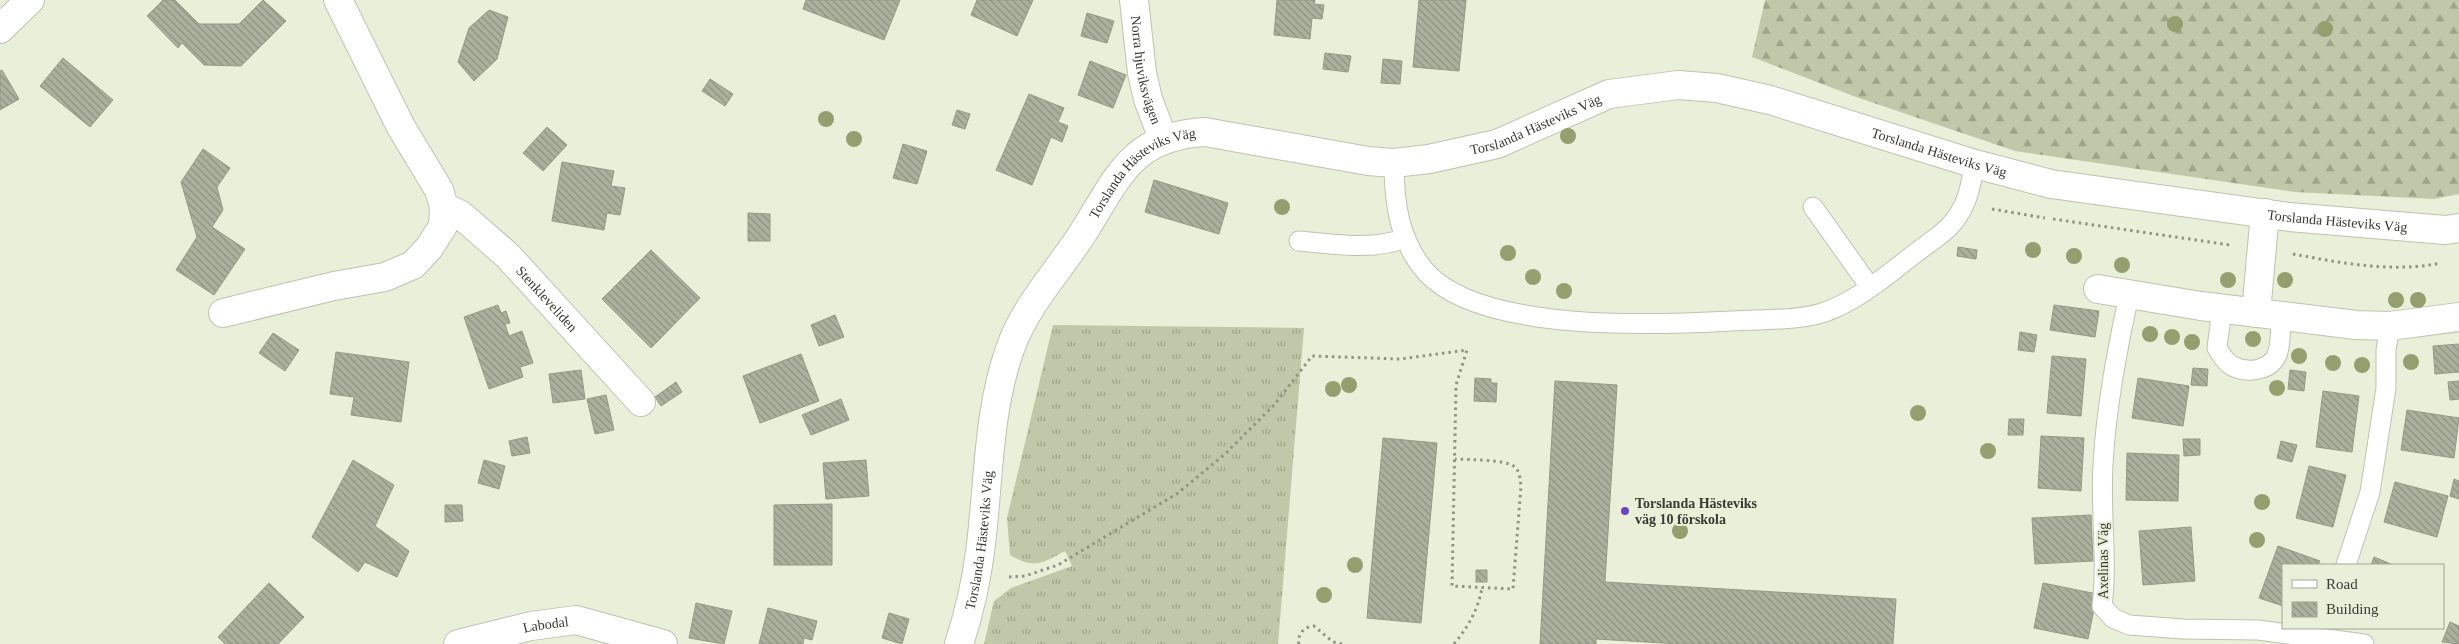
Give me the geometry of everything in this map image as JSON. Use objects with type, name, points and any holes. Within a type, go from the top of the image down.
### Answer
[{"type":"street","points":[[0,29],[30,0]]},
{"type":"street","points":[[223,312],[334,286],[385,277],[413,265],[429,248],[443,226],[444,207],[438,190],[401,127],[338,0]]},
{"type":"street","name":"Norra hjuviksvägen","points":[[1134,0],[1142,74],[1148,99],[1163,139]]},
{"type":"street","name":"Torslanda Hästeviks Väg","points":[[959,644],[972,604],[999,387],[1010,350],[1022,320],[1041,290],[1078,242],[1127,165],[1140,152],[1163,139],[1185,133],[1206,132],[1368,161],[1394,163],[1429,159],[1497,144],[1609,94],[1678,85],[1717,88],[1770,100],[1975,164],[2051,184],[2370,226],[2445,230],[2459,228]]},
{"type":"street","name":"Stenkleveliden","points":[[444,207],[461,215],[508,256],[641,402]]},
{"type":"street","points":[[2265,213],[2269,315]]},
{"type":"street","points":[[2098,289],[2222,309],[2356,325],[2390,326],[2459,318]]},
{"type":"street","name":"Labodal","points":[[458,644],[532,626],[576,620],[664,644]]},
{"type":"lane","points":[[1394,163],[1394,191],[1399,222],[1410,250],[1427,272],[1448,290],[1487,306],[1555,319],[1656,324],[1789,318],[1821,313],[1845,304],[1945,230],[1959,215],[1968,195],[1975,164]]},
{"type":"lane","points":[[1813,207],[1870,287]]},
{"type":"lane","points":[[1299,241],[1360,246],[1390,244],[1406,238]]},
{"type":"lane","name":"Axelinas Väg","points":[[2129,295],[2109,405],[2103,466],[2105,586],[2102,606],[2113,618],[2130,625],[2183,629],[2319,633],[2364,644]]},
{"type":"lane","points":[[2222,309],[2217,348],[2231,366],[2247,370],[2261,369],[2272,362],[2278,352],[2269,315]]},
{"type":"lane","points":[[2346,564],[2370,492],[2386,388],[2386,350],[2390,326]]},
{"type":"path","points":[[976,578],[1025,576],[1058,566],[1154,509],[1196,478],[1258,422],[1288,390],[1307,360],[1316,355],[1378,360],[1467,350],[1456,385],[1452,586],[1513,589],[1521,486],[1520,474],[1515,467],[1505,463],[1456,459]]},
{"type":"path","points":[[1454,644],[1473,617],[1479,603],[1482,588]]},
{"type":"path","points":[[1299,644],[1300,633],[1305,628],[1314,626],[1332,643],[1342,644]]},
{"type":"green space","points":[[1765,0],[2459,0],[2459,194],[2434,199],[2295,192],[2015,151],[1856,97],[1752,57]]},
{"type":"green space","points":[[1053,325],[1304,328],[1278,644],[984,644],[994,601],[1011,588],[1072,566],[1065,551],[1038,563],[1019,560],[1010,555],[1007,518]]},
{"type":"building","points":[[163,0],[175,0],[199,24],[239,24],[263,0],[286,21],[241,66],[204,65],[182,43],[178,48],[147,16]]},
{"type":"building","points":[[806,0],[900,0],[884,40],[803,9]]},
{"type":"building","points":[[977,0],[1033,0],[1017,36],[971,15]]},
{"type":"building","points":[[1277,0],[1315,0],[1314,4],[1324,5],[1322,19],[1312,18],[1310,39],[1274,35]]},
{"type":"building","points":[[1419,0],[1466,0],[1459,71],[1413,67]]},
{"type":"building","points":[[489,10],[508,17],[497,59],[474,81],[458,62],[469,28]]},
{"type":"building","points":[[1087,13],[1114,21],[1107,43],[1081,36]]},
{"type":"building","points":[[1325,53],[1351,56],[1348,72],[1323,69]]},
{"type":"building","points":[[63,58],[113,100],[90,127],[40,86]]},
{"type":"building","points":[[1383,59],[1402,61],[1400,84],[1381,83]]},
{"type":"building","points":[[1090,61],[1126,75],[1113,108],[1078,95]]},
{"type":"building","points":[[2,70],[19,99],[0,110],[0,71]]},
{"type":"building","points":[[710,79],[733,94],[725,106],[702,91]]},
{"type":"building","points":[[1029,94],[1064,108],[1058,122],[1068,126],[1062,142],[1051,137],[1032,185],[996,170]]},
{"type":"building","points":[[957,110],[970,114],[965,129],[952,125]]},
{"type":"building","points":[[547,127],[567,145],[543,171],[523,153]]},
{"type":"building","points":[[903,144],[927,151],[917,184],[893,178]]},
{"type":"building","points":[[203,149],[230,168],[217,187],[223,210],[212,227],[245,249],[214,295],[176,270],[197,237],[181,182]]},
{"type":"building","points":[[562,162],[614,171],[611,186],[625,188],[620,215],[607,213],[604,230],[552,221]]},
{"type":"building","points":[[1154,180],[1228,203],[1219,234],[1145,212]]},
{"type":"building","points":[[748,213],[770,214],[770,241],[748,241]]},
{"type":"building","points":[[1958,247],[1977,250],[1976,259],[1957,256]]},
{"type":"building","points":[[651,250],[700,298],[651,348],[602,299]]},
{"type":"building","points":[[498,305],[501,313],[506,311],[510,323],[505,324],[509,336],[522,331],[533,363],[520,367],[523,377],[489,389],[464,317]]},
{"type":"building","points":[[2054,305],[2099,311],[2095,337],[2050,330]]},
{"type":"building","points":[[835,315],[844,337],[819,346],[811,325]]},
{"type":"building","points":[[2020,332],[2037,335],[2034,352],[2018,350]]},
{"type":"building","points":[[273,333],[299,350],[285,371],[259,353]]},
{"type":"building","points":[[2459,344],[2459,372],[2435,374],[2433,346]]},
{"type":"building","points":[[336,352],[409,362],[401,422],[351,415],[354,397],[330,394]]},
{"type":"building","points":[[801,354],[819,401],[760,423],[743,376]]},
{"type":"building","points":[[2052,356],[2086,359],[2081,416],[2047,413]]},
{"type":"building","points":[[2193,368],[2208,369],[2207,386],[2191,385]]},
{"type":"building","points":[[581,370],[585,399],[553,403],[549,374]]},
{"type":"building","points":[[2290,370],[2306,372],[2304,391],[2288,389]]},
{"type":"building","points":[[1475,378],[1491,379],[1491,383],[1497,383],[1496,402],[1474,401]]},
{"type":"building","points":[[2138,378],[2189,386],[2183,426],[2132,418]]},
{"type":"building","points":[[1555,381],[1617,385],[1605,582],[1896,599],[1893,644],[1679,644],[1596,639],[1596,644],[1540,644]]},
{"type":"building","points":[[2459,381],[2459,399],[2450,400],[2448,382]]},
{"type":"building","points":[[676,382],[682,392],[661,406],[655,397]]},
{"type":"building","points":[[2323,391],[2359,396],[2352,452],[2316,447]]},
{"type":"building","points":[[606,395],[614,430],[595,434],[587,399]]},
{"type":"building","points":[[841,399],[849,420],[811,435],[802,415]]},
{"type":"building","points":[[2407,410],[2459,418],[2454,458],[2401,450]]},
{"type":"building","points":[[2009,419],[2024,419],[2023,435],[2008,435]]},
{"type":"building","points":[[2041,436],[2084,438],[2081,491],[2038,488]]},
{"type":"building","points":[[527,437],[530,453],[512,456],[509,441]]},
{"type":"building","points":[[1383,438],[1437,443],[1421,623],[1367,618]]},
{"type":"building","points":[[2183,439],[2200,439],[2200,455],[2184,456]]},
{"type":"building","points":[[2281,441],[2297,445],[2292,462],[2277,458]]},
{"type":"building","points":[[2127,453],[2179,455],[2178,501],[2126,500]]},
{"type":"building","points":[[353,460],[394,485],[375,526],[409,551],[397,577],[365,562],[358,572],[312,537]]},
{"type":"building","points":[[484,460],[505,466],[499,489],[478,483]]},
{"type":"building","points":[[866,460],[869,496],[826,499],[823,463]]},
{"type":"building","points":[[2309,466],[2346,475],[2333,527],[2296,518]]},
{"type":"building","points":[[2454,479],[2459,481],[2459,499],[2450,496]]},
{"type":"building","points":[[2395,482],[2448,496],[2437,537],[2384,522]]},
{"type":"building","points":[[832,504],[832,565],[774,565],[774,505]]},
{"type":"building","points":[[445,505],[462,505],[463,521],[445,522]]},
{"type":"building","points":[[2091,515],[2093,561],[2035,564],[2032,518]]},
{"type":"building","points":[[2191,527],[2195,581],[2143,585],[2139,531]]},
{"type":"building","points":[[2278,546],[2320,561],[2318,564],[2282,564],[2282,606],[2259,598]]},
{"type":"building","points":[[2374,557],[2391,564],[2371,564]]},
{"type":"building","points":[[1476,570],[1487,570],[1487,582],[1476,582]]},
{"type":"building","points":[[269,583],[304,617],[278,644],[225,644],[218,637]]},
{"type":"building","points":[[2043,583],[2097,594],[2088,639],[2034,628]]},
{"type":"building","points":[[696,603],[732,611],[724,644],[689,638]]},
{"type":"building","points":[[768,608],[817,621],[812,640],[804,638],[803,644],[759,644]]},
{"type":"building","points":[[889,613],[909,619],[902,644],[882,638]]},
{"type":"building","points":[[2450,622],[2459,626],[2459,644],[2442,642]]},
{"type":"place","name":"Torslanda Hästeviks väg 10 förskola","points":[[1625,511]]}]
